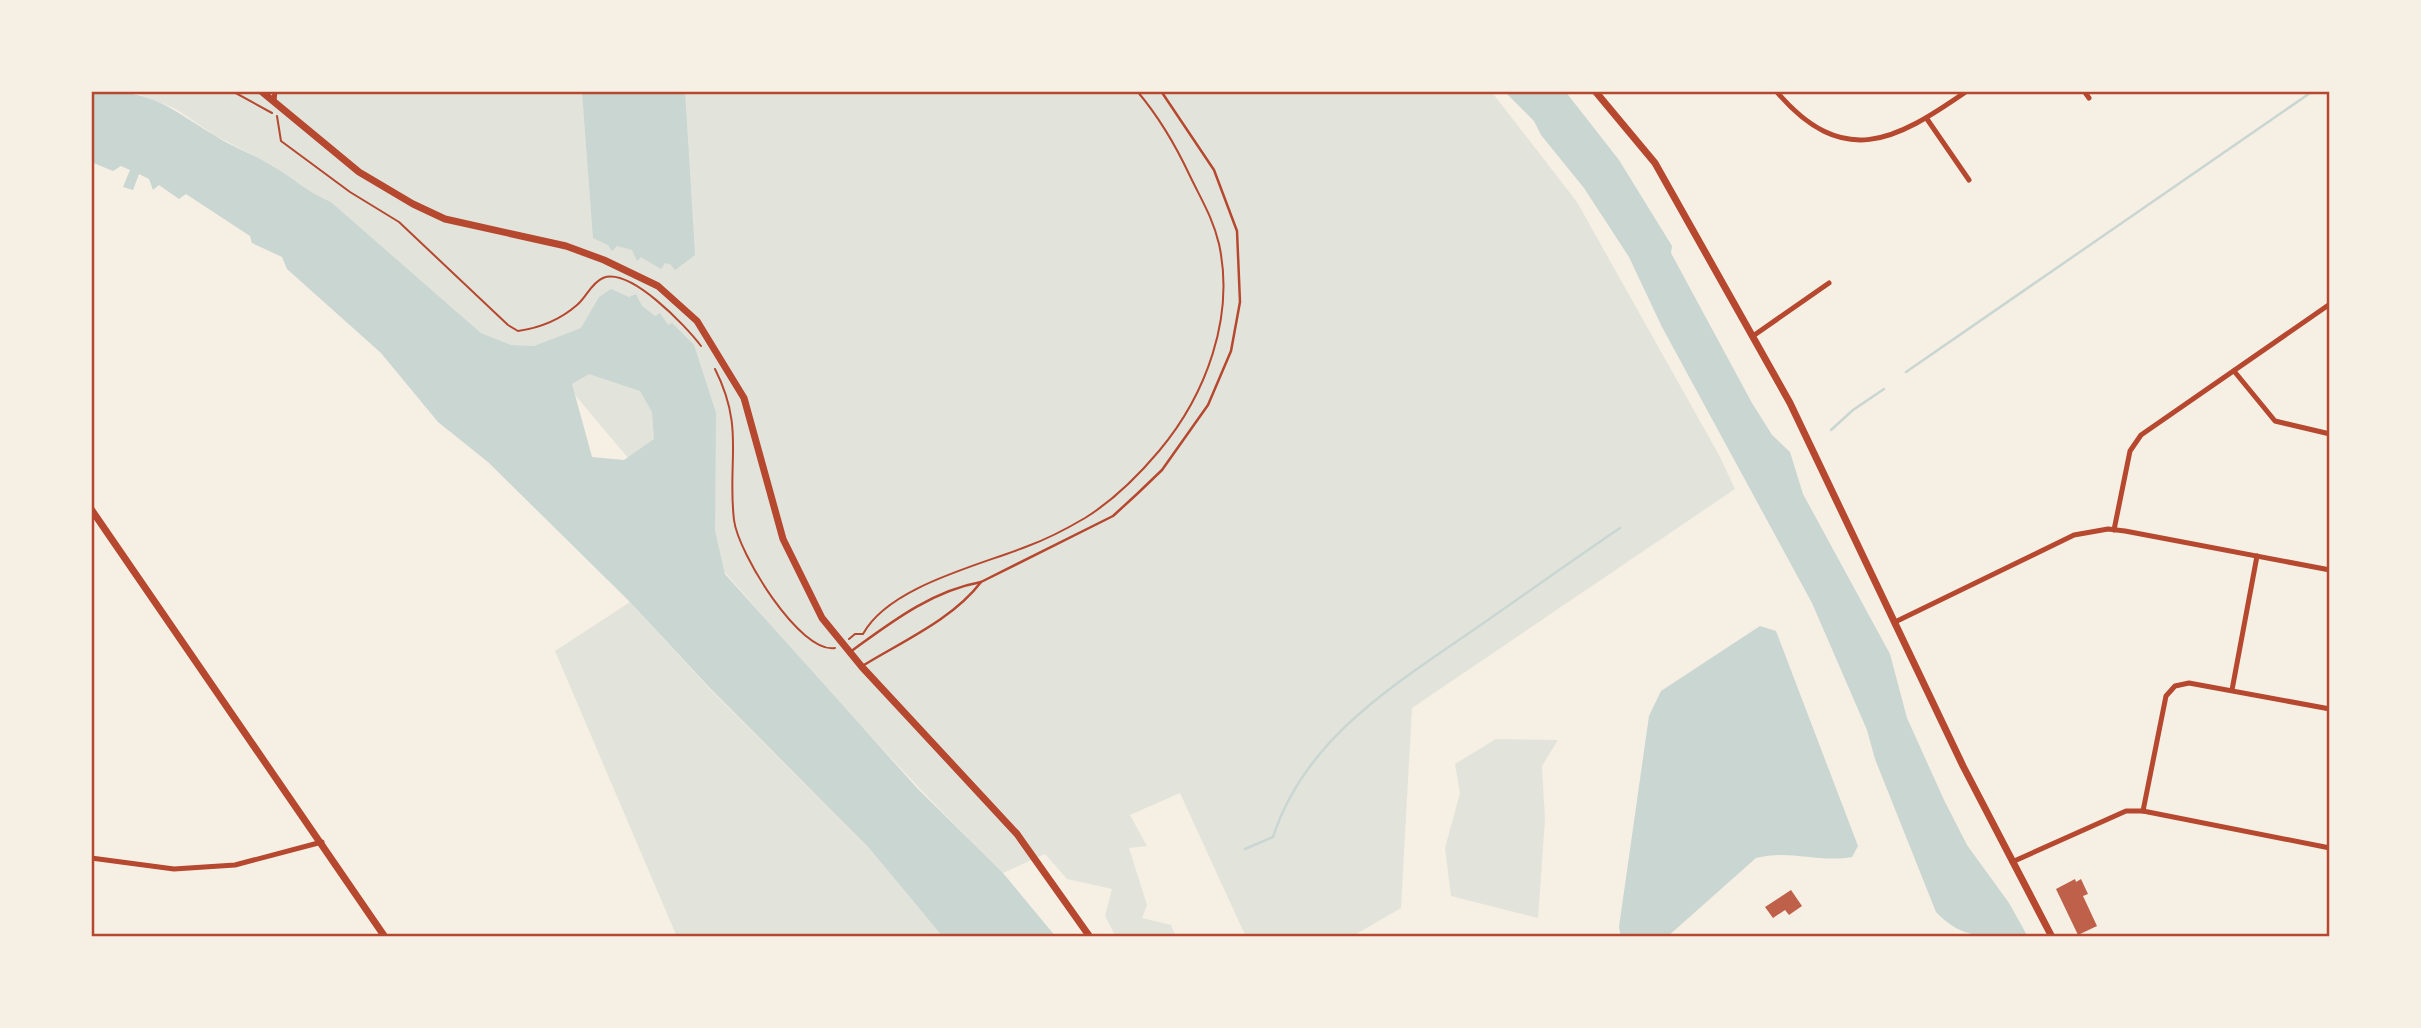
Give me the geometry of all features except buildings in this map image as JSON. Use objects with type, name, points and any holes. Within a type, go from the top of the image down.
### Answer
[{"type":"street","points":[[261,91],[359,172],[413,204],[445,219],[566,246],[604,260],[658,286],[697,321],[744,398],[783,539],[822,618],[862,667],[1017,834],[1090,937]]},
{"type":"street","points":[[274,101],[275,91]]},
{"type":"street","points":[[1595,91],[1655,163],[1753,336],[1831,484],[2012,863],[2052,937]]},
{"type":"street","points":[[1776,91],[1803,119],[1842,137],[1871,139],[1889,137],[1927,119],[1967,91]]},
{"type":"street","points":[[2084,91],[2089,98]]},
{"type":"street","points":[[1927,119],[1969,180]]},
{"type":"street","points":[[1753,336],[1829,283]]},
{"type":"street","points":[[2114,530],[2127,462],[2134,443],[2330,304]]},
{"type":"street","points":[[2234,370],[2275,421],[2330,434]]},
{"type":"street","points":[[91,509],[385,937]]},
{"type":"street","points":[[1895,622],[2074,536],[2114,530],[2330,570]]},
{"type":"street","points":[[2232,690],[2257,556]]},
{"type":"street","points":[[2144,811],[2169,690],[2175,685],[2189,682],[2330,709]]},
{"type":"street","points":[[2012,863],[2115,814],[2144,811],[2330,848]]},
{"type":"street","points":[[91,858],[174,869],[223,866],[322,842]]},
{"type":"lane","points":[[850,652],[908,610],[963,585],[981,582],[1113,516],[1162,470],[1208,405],[1231,351],[1240,302],[1237,231],[1214,170],[1161,91]]},
{"type":"lane","points":[[862,667],[954,608],[970,596],[981,582]]},
{"type":"path","points":[[232,91],[276,115],[281,141],[350,192],[399,222],[508,326],[518,331],[559,318],[578,305],[602,278],[614,276],[647,293],[669,309],[704,350]]},
{"type":"path","points":[[715,368],[732,408],[734,523],[750,559],[778,608],[816,645],[833,649],[855,634],[863,634],[868,624],[887,608],[931,583],[964,566],[1030,546],[1095,511],[1128,485],[1151,460],[1191,407],[1204,380],[1221,318],[1224,286],[1219,244],[1208,208],[1163,121],[1137,91]]},
{"type":"shaded area","points":[[91,91],[144,97],[169,107],[331,202],[481,333],[511,345],[534,346],[581,328],[599,297],[611,289],[629,297],[636,294],[642,306],[655,316],[660,313],[668,325],[672,323],[694,345],[716,413],[715,531],[725,574],[917,788],[1003,873],[1056,937],[943,937],[869,848],[708,686],[630,602],[488,462],[438,422],[381,353],[287,269],[282,257],[252,243],[250,236],[186,194],[179,199],[159,185],[153,190],[149,179],[139,174],[133,190],[123,187],[130,170],[121,166],[113,171],[91,162]],"holes":[[[589,374],[640,391],[652,412],[654,439],[624,460],[592,457],[572,384]]]},
{"type":"shaded area","points":[[131,91],[260,91],[273,100],[275,91],[1491,91],[1577,202],[1719,455],[1735,489],[1412,708],[1401,908],[1351,937],[1246,937],[1180,793],[1130,815],[1147,846],[1129,848],[1147,905],[1142,918],[1171,925],[1176,937],[1116,937],[1105,916],[1112,889],[1067,879],[1045,854],[1003,873],[880,746],[762,615],[534,346],[511,345],[481,333],[331,202],[314,195],[272,165],[214,135],[176,109]]},
{"type":"shaded area","points":[[582,91],[685,91],[695,255],[675,270],[665,263],[661,269],[641,257],[637,261],[632,250],[617,246],[612,251],[608,245],[593,238]]},
{"type":"shaded area","points":[[1504,91],[1565,91],[1619,160],[1672,246],[1671,253],[1752,403],[1772,435],[1790,452],[1803,494],[1890,654],[1907,718],[1944,800],[1967,845],[2009,903],[2028,937],[1989,937],[1967,933],[1936,912],[1875,759],[1867,730],[1812,603],[1662,327],[1629,257],[1584,188],[1541,135],[1534,121]]},
{"type":"shaded area","points":[[630,602],[708,687],[869,848],[943,937],[677,937],[555,651]]},
{"type":"shaded area","points":[[1760,626],[1776,631],[1858,846],[1852,857],[1780,855],[1756,858],[1667,937],[1621,937],[1619,927],[1649,716],[1661,691]]},
{"type":"shaded area","points":[[1496,739],[1558,740],[1542,766],[1545,819],[1538,918],[1451,896],[1445,848],[1460,793],[1455,764]]},
{"type":"waterway","points":[[1906,372],[2313,91]]},
{"type":"waterway","points":[[1831,430],[1853,410],[1884,389]]},
{"type":"waterway","points":[[1245,849],[1273,837],[1287,802],[1306,771],[1354,718],[1411,673],[1620,528]]}]
